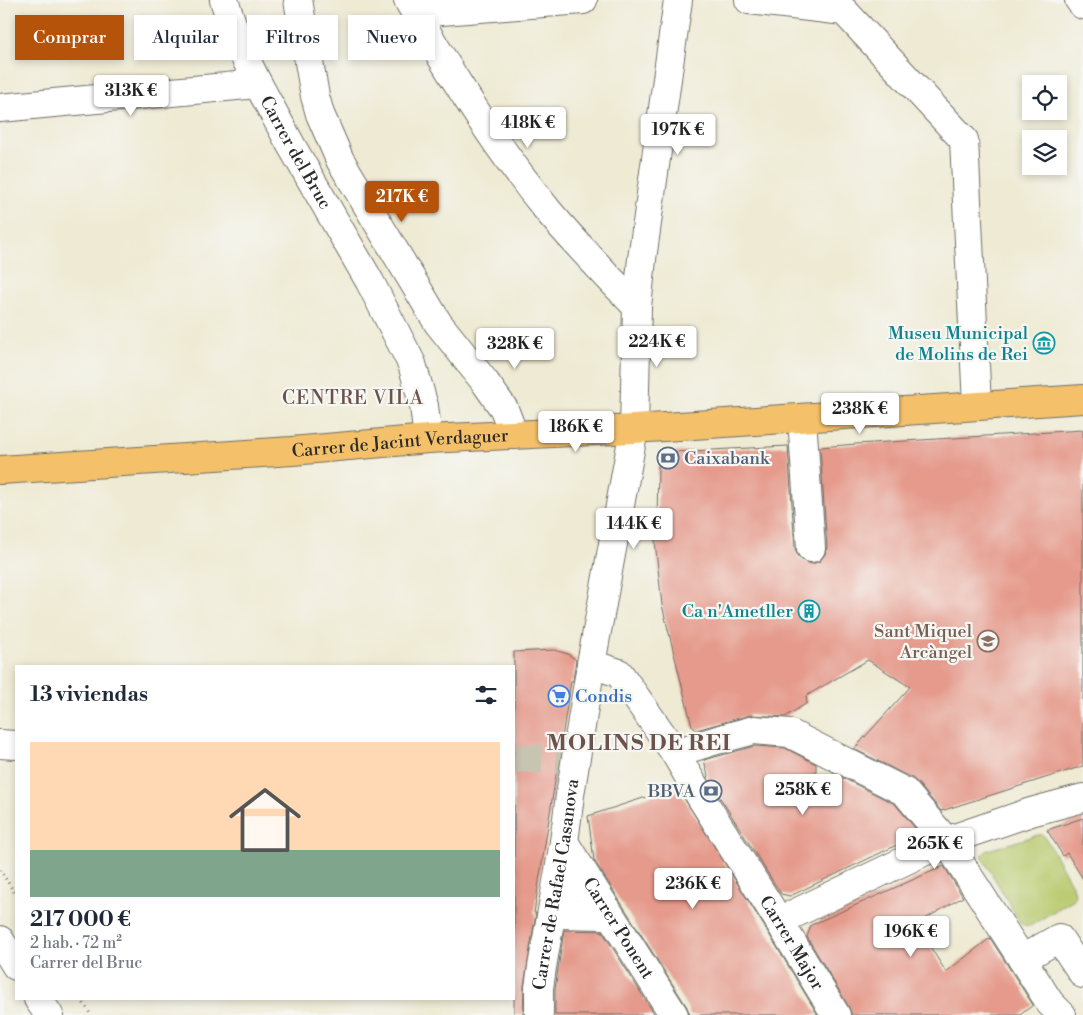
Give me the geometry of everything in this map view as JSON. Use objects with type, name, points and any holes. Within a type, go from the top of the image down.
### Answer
[{"type":"main road","name":"Carrer de Jacint Verdaguer","points":[[0,470],[292,451],[428,439],[634,429],[1083,399]]},
{"type":"street","name":"Carrer del Bruc","points":[[224,0],[240,48],[258,84],[370,282],[412,364],[424,406],[428,439]]},
{"type":"street","points":[[298,0],[315,96],[320,114],[340,160],[438,323],[504,409],[514,435]]},
{"type":"street","points":[[583,0],[412,7],[477,115],[512,164],[550,212],[600,269],[637,307]]},
{"type":"street","name":"Carrer de Rafael Casanova","points":[[539,1015],[539,988],[542,967],[564,842],[568,760],[591,664],[634,429],[637,307],[678,0]]},
{"type":"street","points":[[749,0],[844,10],[964,140],[977,405]]},
{"type":"street","points":[[1080,0],[1083,5]]},
{"type":"street","points":[[0,108],[258,84]]},
{"type":"street","points":[[485,382],[500,385],[513,405]]},
{"type":"street","points":[[802,418],[811,548]]},
{"type":"street","name":"Carrer Major","points":[[591,664],[619,673],[675,753],[836,1015]]},
{"type":"street","points":[[675,753],[754,730],[789,733],[905,792],[946,841],[1022,959],[1050,1011]]},
{"type":"street","points":[[0,744],[15,745]]},
{"type":"street","points":[[779,921],[946,841],[1031,812],[1083,798]]},
{"type":"street","name":"Carrer Ponent","points":[[564,842],[674,1015]]},
{"type":"street","points":[[1022,959],[1058,938],[1083,974]]},
{"type":"street","points":[[0,940],[15,964]]},
{"type":"street","points":[[39,1000],[49,1015]]},
{"type":"path","points":[[0,870],[15,893]]},
{"type":"path","points":[[82,1000],[91,1015]]},
{"type":"green space","points":[[1038,835],[1045,837],[1075,894],[1074,899],[1027,926],[1021,924],[982,857],[988,850]]},
{"type":"building","points":[[1083,430],[1083,766],[941,811],[912,778],[854,749],[910,687],[868,660],[806,696],[807,703],[785,717],[750,715],[696,730],[692,726],[662,605],[653,523],[657,522],[658,466],[673,452],[788,446],[795,549],[798,557],[812,564],[820,561],[827,547],[820,447]]},
{"type":"building","points":[[554,650],[568,654],[576,660],[534,913],[536,913],[524,986],[523,1015],[514,1015],[514,652]]},
{"type":"building","points":[[755,746],[785,748],[816,764],[816,791],[833,773],[895,804],[920,834],[790,896],[781,894],[707,777],[704,760]]},
{"type":"building","points":[[677,787],[818,1015],[690,1015],[687,1007],[594,860],[588,816]]},
{"type":"building","points":[[1083,818],[1083,879],[1067,853],[1063,856],[1047,830]]},
{"type":"building","points":[[944,866],[963,897],[916,924],[946,972],[990,938],[1033,1005],[1020,1015],[852,1015],[807,937],[811,925]]},
{"type":"building","points":[[564,930],[602,931],[655,1015],[555,1015],[555,989]]},
{"type":"tunnel","points":[[515,758],[561,760]]},
{"type":"place","name":"Museu Municipal de Molins de Rei","points":[[1044,343]]},
{"type":"place","name":"Caixabank","points":[[668,458]]},
{"type":"place","name":"Ca n'Ametller","points":[[809,611]]},
{"type":"place","name":"Sant Miquel Arcàngel","points":[[988,641]]},
{"type":"place","name":"Condis","points":[[559,696]]},
{"type":"place","name":"BBVA","points":[[711,791]]},
{"type":"district","name":"CENTRE VILA","points":[[353,398]]},
{"type":"district","name":"MOLINS DE REI","points":[[639,743]]}]
